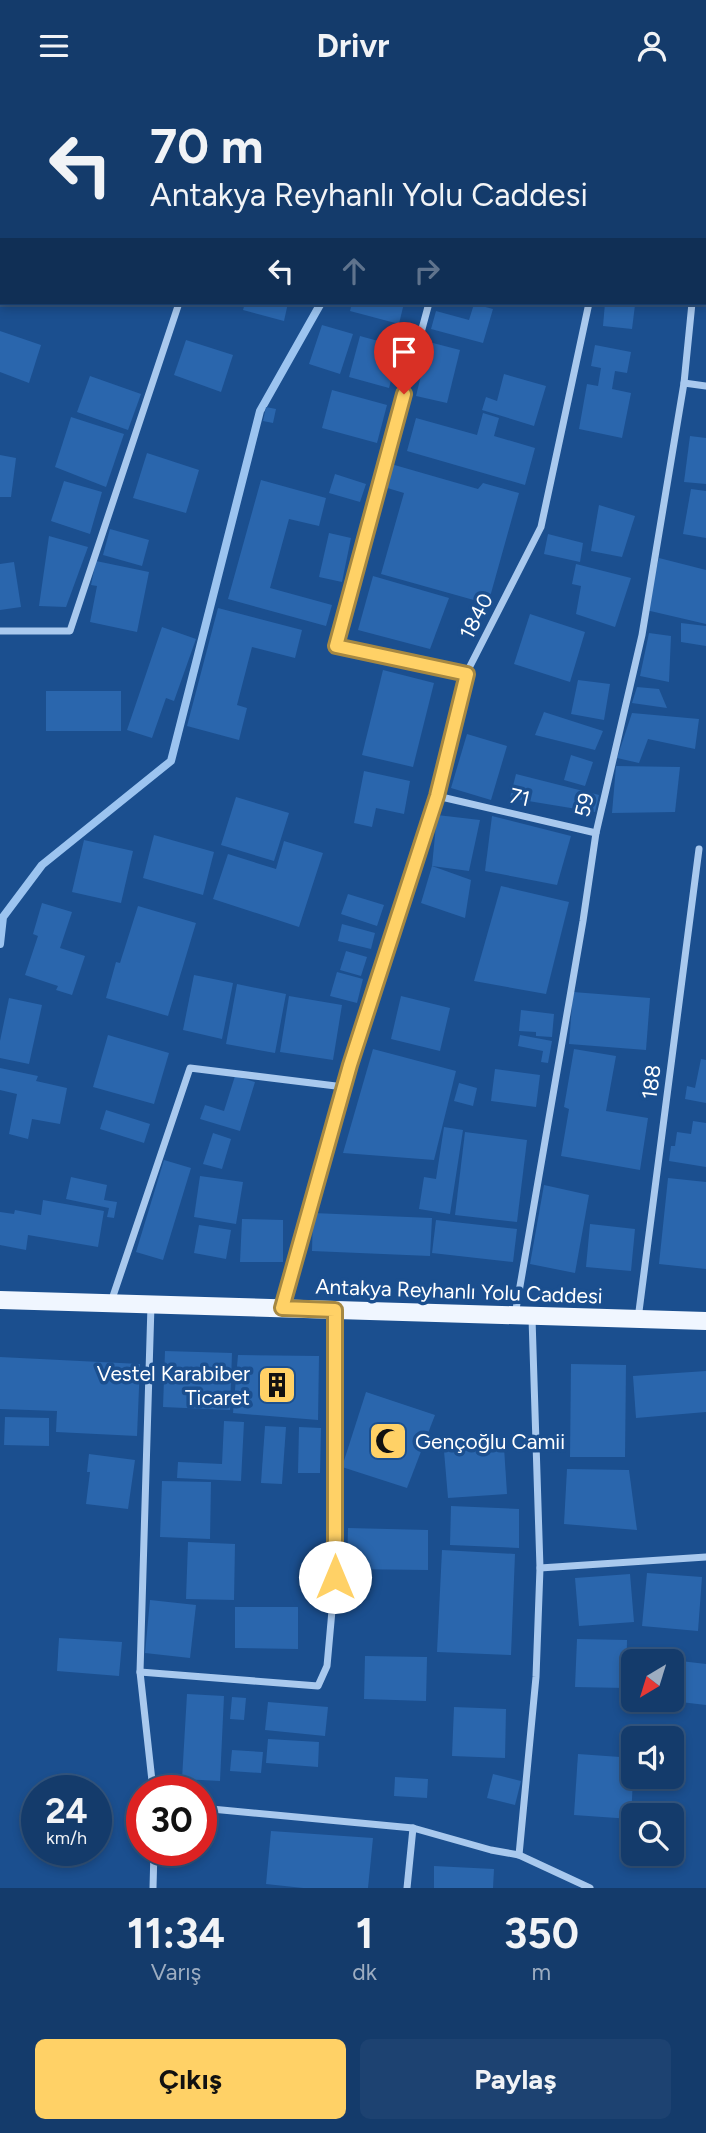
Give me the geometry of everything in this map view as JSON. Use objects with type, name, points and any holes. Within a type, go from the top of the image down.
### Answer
[{"type":"main road","name":"Antakya Reyhanlı Yolu Caddesi","points":[[0,1300],[706,1321]]},
{"type":"street","points":[[0,631],[71,631],[178,305]]},
{"type":"street","points":[[428,305],[336,646],[467,674]]},
{"type":"street","name":"1840","points":[[282,1308],[344,1087],[437,796],[467,674],[541,527],[589,305]]},
{"type":"street","name":"59","points":[[519,1855],[536,1677],[540,1568],[523,1316],[596,833],[642,635],[684,383],[692,305]]},
{"type":"street","points":[[684,383],[706,386]]},
{"type":"street","name":"71","points":[[437,796],[596,833]]},
{"type":"street","name":"188","points":[[638,1319],[699,849]]},
{"type":"street","points":[[111,1303],[190,1068],[344,1087]]},
{"type":"street","points":[[151,1303],[140,1672],[151,1775]]},
{"type":"street","points":[[140,1672],[318,1686],[327,1666],[335,1577],[335,1310]]},
{"type":"street","points":[[540,1568],[706,1557]]},
{"type":"street","points":[[217,1810],[412,1828],[519,1855],[590,1888]]},
{"type":"street","points":[[407,1888],[412,1828]]},
{"type":"street","points":[[153,1888],[154,1866]]},
{"type":"building","points":[[244,305],[288,305],[284,321],[243,310]]},
{"type":"building","points":[[352,305],[404,305],[399,324],[350,311]]},
{"type":"building","points":[[474,305],[493,309],[483,343],[431,329],[436,311],[469,320]]},
{"type":"building","points":[[605,305],[635,305],[632,329],[603,326]]},
{"type":"building","points":[[322,325],[353,334],[340,374],[309,364]]},
{"type":"building","points":[[0,331],[41,345],[29,383],[0,372]]},
{"type":"building","points":[[360,336],[400,347],[389,388],[349,377]]},
{"type":"building","points":[[186,340],[233,355],[221,392],[174,375]]},
{"type":"building","points":[[429,342],[460,350],[447,403],[416,396]]},
{"type":"building","points":[[595,345],[631,352],[627,373],[615,371],[612,389],[631,393],[622,438],[579,429],[587,384],[598,386],[601,368],[591,366]]},
{"type":"building","points":[[504,374],[546,386],[534,426],[482,410],[486,397],[497,401]]},
{"type":"building","points":[[90,376],[141,394],[128,430],[77,412]]},
{"type":"building","points":[[332,390],[387,405],[377,443],[322,428]]},
{"type":"building","points":[[266,407],[276,409],[273,423],[263,421]]},
{"type":"building","points":[[483,413],[499,418],[494,436],[535,448],[525,485],[407,451],[416,418],[477,435]]},
{"type":"building","points":[[71,417],[124,434],[106,487],[55,467]]},
{"type":"building","points":[[690,436],[706,438],[706,484],[684,482]]},
{"type":"building","points":[[147,453],[199,470],[186,513],[133,498]]},
{"type":"building","points":[[0,455],[16,458],[11,497],[0,497]]},
{"type":"building","points":[[391,464],[478,489],[483,483],[519,493],[488,604],[381,574],[404,493],[384,487]]},
{"type":"building","points":[[335,474],[366,484],[360,502],[329,493]]},
{"type":"building","points":[[261,480],[326,498],[319,526],[289,519],[270,588],[332,605],[326,626],[228,599]]},
{"type":"building","points":[[64,481],[102,492],[90,534],[51,521]]},
{"type":"building","points":[[691,489],[706,491],[706,538],[683,534]]},
{"type":"building","points":[[599,505],[635,516],[622,557],[591,551]]},
{"type":"building","points":[[110,529],[149,540],[142,566],[103,555]]},
{"type":"building","points":[[329,533],[351,538],[342,582],[319,577]]},
{"type":"building","points":[[548,534],[583,543],[580,562],[544,554]]},
{"type":"building","points":[[49,536],[88,547],[66,607],[39,606]]},
{"type":"building","points":[[659,558],[706,570],[706,624],[646,610]]},
{"type":"building","points":[[96,561],[149,572],[137,632],[90,622],[97,586],[91,585]]},
{"type":"building","points":[[14,562],[21,607],[0,610],[0,564]]},
{"type":"building","points":[[576,564],[631,578],[615,627],[576,614],[581,586],[572,584]]},
{"type":"building","points":[[373,576],[449,598],[430,649],[358,630]]},
{"type":"building","points":[[218,608],[302,630],[295,658],[252,647],[237,705],[247,708],[239,740],[187,726]]},
{"type":"building","points":[[530,614],[585,632],[570,682],[514,664]]},
{"type":"building","points":[[681,623],[706,626],[706,646],[681,642]]},
{"type":"building","points":[[162,627],[196,639],[174,701],[166,698],[152,738],[127,730]]},
{"type":"building","points":[[649,633],[671,636],[669,682],[640,676]]},
{"type":"building","points":[[383,670],[434,683],[413,767],[362,755]]},
{"type":"building","points":[[578,680],[610,684],[604,720],[571,714]]},
{"type":"building","points":[[637,687],[659,689],[667,708],[632,703]]},
{"type":"building","points":[[46,691],[121,691],[121,731],[46,731]]},
{"type":"building","points":[[544,712],[603,731],[595,750],[535,735]]},
{"type":"building","points":[[632,713],[699,719],[695,749],[648,739],[639,763],[617,758]]},
{"type":"building","points":[[467,734],[507,746],[491,800],[451,788]]},
{"type":"building","points":[[571,755],[593,762],[585,786],[564,780]]},
{"type":"building","points":[[616,766],[680,767],[675,812],[612,813]]},
{"type":"building","points":[[364,771],[410,781],[404,814],[376,808],[372,827],[354,823]]},
{"type":"building","points":[[516,774],[599,795],[595,812],[510,798]]},
{"type":"building","points":[[236,797],[289,813],[274,861],[221,845]]},
{"type":"building","points":[[437,815],[480,820],[469,871],[432,866]]},
{"type":"building","points":[[492,816],[571,836],[557,885],[485,871]]},
{"type":"building","points":[[154,835],[214,852],[203,895],[143,878]]},
{"type":"building","points":[[84,840],[133,851],[121,903],[72,892]]},
{"type":"building","points":[[284,841],[323,853],[299,927],[213,899],[228,854],[276,869]]},
{"type":"building","points":[[432,866],[471,880],[465,918],[421,903]]},
{"type":"building","points":[[501,886],[569,902],[546,994],[474,981]]},
{"type":"building","points":[[348,894],[384,905],[377,926],[341,914]]},
{"type":"building","points":[[42,903],[72,912],[60,948],[85,956],[72,995],[56,990],[58,986],[25,975],[38,936],[33,934]]},
{"type":"building","points":[[138,906],[196,923],[168,1016],[106,998],[116,962],[120,963]]},
{"type":"building","points":[[342,924],[375,933],[371,949],[338,941]]},
{"type":"building","points":[[346,951],[367,957],[361,976],[340,970]]},
{"type":"building","points":[[337,972],[363,979],[357,1003],[330,996]]},
{"type":"building","points":[[194,975],[233,983],[222,1039],[183,1030]]},
{"type":"building","points":[[237,984],[286,994],[275,1053],[226,1044]]},
{"type":"building","points":[[573,992],[650,998],[646,1050],[569,1044]]},
{"type":"building","points":[[289,996],[342,1005],[333,1060],[280,1052]]},
{"type":"building","points":[[401,996],[450,1008],[440,1051],[391,1039]]},
{"type":"building","points":[[9,998],[42,1005],[29,1064],[0,1058],[0,1041]]},
{"type":"building","points":[[521,1010],[554,1014],[552,1037],[519,1031]]},
{"type":"building","points":[[108,1035],[169,1053],[154,1104],[93,1087]]},
{"type":"building","points":[[520,1035],[552,1041],[548,1063],[541,1062],[543,1051],[518,1046]]},
{"type":"building","points":[[373,1049],[456,1071],[434,1160],[343,1153]]},
{"type":"building","points":[[574,1049],[616,1056],[606,1111],[648,1118],[640,1170],[561,1156],[569,1109],[564,1107]]},
{"type":"building","points":[[701,1059],[706,1060],[706,1103],[685,1099],[687,1086],[695,1088]]},
{"type":"building","points":[[0,1068],[38,1076],[36,1081],[67,1088],[60,1124],[32,1119],[28,1139],[9,1134],[17,1094],[0,1090]]},
{"type":"building","points":[[495,1069],[540,1075],[536,1107],[491,1101]]},
{"type":"building","points":[[235,1076],[255,1082],[240,1131],[200,1119],[205,1105],[224,1111]]},
{"type":"building","points":[[459,1083],[477,1088],[473,1106],[454,1101]]},
{"type":"building","points":[[106,1110],[150,1124],[144,1143],[100,1129]]},
{"type":"building","points":[[693,1121],[706,1123],[706,1167],[669,1161],[677,1132],[691,1134]]},
{"type":"building","points":[[444,1127],[463,1130],[450,1214],[419,1209],[424,1177],[436,1179]]},
{"type":"building","points":[[465,1132],[527,1140],[517,1222],[455,1215]]},
{"type":"building","points":[[213,1133],[231,1139],[222,1169],[203,1164]]},
{"type":"building","points":[[164,1160],[191,1168],[163,1260],[136,1252]]},
{"type":"building","points":[[200,1176],[243,1182],[236,1224],[194,1217]]},
{"type":"building","points":[[71,1177],[107,1185],[104,1200],[117,1202],[114,1218],[107,1217],[109,1208],[66,1199]]},
{"type":"building","points":[[668,1178],[706,1182],[706,1269],[659,1264]]},
{"type":"building","points":[[544,1185],[589,1195],[575,1273],[530,1264]]},
{"type":"building","points":[[43,1200],[104,1211],[98,1247],[28,1235],[26,1250],[0,1245],[0,1212],[14,1214],[15,1210],[41,1215]]},
{"type":"building","points":[[313,1213],[432,1218],[430,1256],[312,1251]]},
{"type":"building","points":[[242,1219],[283,1220],[283,1262],[240,1262]]},
{"type":"building","points":[[436,1220],[517,1229],[513,1262],[432,1253]]},
{"type":"building","points":[[590,1224],[635,1229],[631,1271],[586,1267]]},
{"type":"building","points":[[199,1225],[231,1230],[226,1259],[194,1253]]},
{"type":"building","points":[[165,1351],[232,1353],[230,1410],[163,1407]]},
{"type":"building","name":"Vestel Karabiber Ticaret","points":[[238,1355],[319,1356],[318,1420],[233,1413]]},
{"type":"building","points":[[0,1357],[140,1364],[137,1436],[56,1432],[57,1411],[0,1409]]},
{"type":"building","points":[[571,1364],[626,1365],[625,1457],[570,1457]]},
{"type":"building","points":[[706,1371],[706,1412],[636,1418],[633,1376]]},
{"type":"building","name":"Gençoğlu Camii","points":[[366,1392],[435,1415],[407,1488],[342,1467]]},
{"type":"building","points":[[5,1417],[49,1418],[49,1446],[4,1445]]},
{"type":"building","points":[[224,1421],[244,1422],[241,1481],[177,1478],[178,1462],[222,1464]]},
{"type":"building","points":[[265,1426],[286,1427],[282,1484],[261,1483]]},
{"type":"building","points":[[299,1427],[321,1428],[320,1473],[298,1473]]},
{"type":"building","points":[[504,1447],[507,1494],[448,1498],[444,1451]]},
{"type":"building","points":[[89,1454],[135,1460],[128,1509],[86,1504]]},
{"type":"building","points":[[567,1469],[629,1470],[637,1530],[564,1524]]},
{"type":"building","points":[[162,1481],[211,1482],[210,1539],[160,1537]]},
{"type":"building","points":[[451,1506],[519,1509],[519,1548],[450,1545]]},
{"type":"building","points":[[348,1528],[428,1530],[428,1570],[347,1569]]},
{"type":"building","points":[[188,1542],[235,1544],[234,1600],[186,1599]]},
{"type":"building","points":[[442,1550],[515,1554],[511,1655],[437,1652]]},
{"type":"building","points":[[647,1573],[702,1577],[698,1631],[642,1626]]},
{"type":"building","points":[[630,1574],[634,1622],[579,1626],[575,1578]]},
{"type":"building","points":[[150,1600],[196,1605],[190,1658],[145,1653]]},
{"type":"building","points":[[235,1607],[298,1607],[298,1649],[235,1648]]},
{"type":"building","points":[[59,1638],[122,1642],[119,1676],[57,1671]]},
{"type":"building","points":[[577,1639],[627,1640],[627,1649],[621,1649],[621,1688],[575,1687]]},
{"type":"building","points":[[365,1656],[427,1657],[426,1701],[364,1699]]},
{"type":"building","points":[[684,1661],[706,1664],[706,1705],[684,1702]]},
{"type":"building","points":[[187,1694],[224,1696],[220,1781],[217,1781],[217,1775],[182,1775]]},
{"type":"building","points":[[232,1697],[246,1698],[244,1720],[230,1719]]},
{"type":"building","points":[[268,1702],[328,1707],[325,1736],[265,1730]]},
{"type":"building","points":[[454,1707],[506,1709],[505,1758],[452,1756]]},
{"type":"building","points":[[268,1739],[319,1742],[318,1767],[266,1763]]},
{"type":"building","points":[[232,1750],[263,1752],[261,1773],[230,1771]]},
{"type":"building","points":[[578,1754],[621,1757],[621,1789],[632,1789],[632,1803],[621,1803],[621,1818],[574,1815]]},
{"type":"building","points":[[493,1774],[521,1781],[515,1805],[487,1798]]},
{"type":"building","points":[[395,1777],[428,1779],[427,1798],[394,1796]]},
{"type":"building","points":[[271,1831],[373,1838],[368,1888],[303,1888],[266,1884]]},
{"type":"building","points":[[434,1866],[494,1869],[493,1888],[434,1888]]},
{"type":"waterway","points":[[0,944],[3,917],[42,865],[171,761],[260,411],[320,305]]},
{"type":"place","name":"Vestel Karabiber Ticaret","points":[[277,1385]]},
{"type":"place","name":"Gençoğlu Camii","points":[[388,1441]]},
{"type":"route","points":[[335,1577],[335,1310],[282,1308],[350,1065],[437,796],[467,674],[336,646],[404,394]]}]
